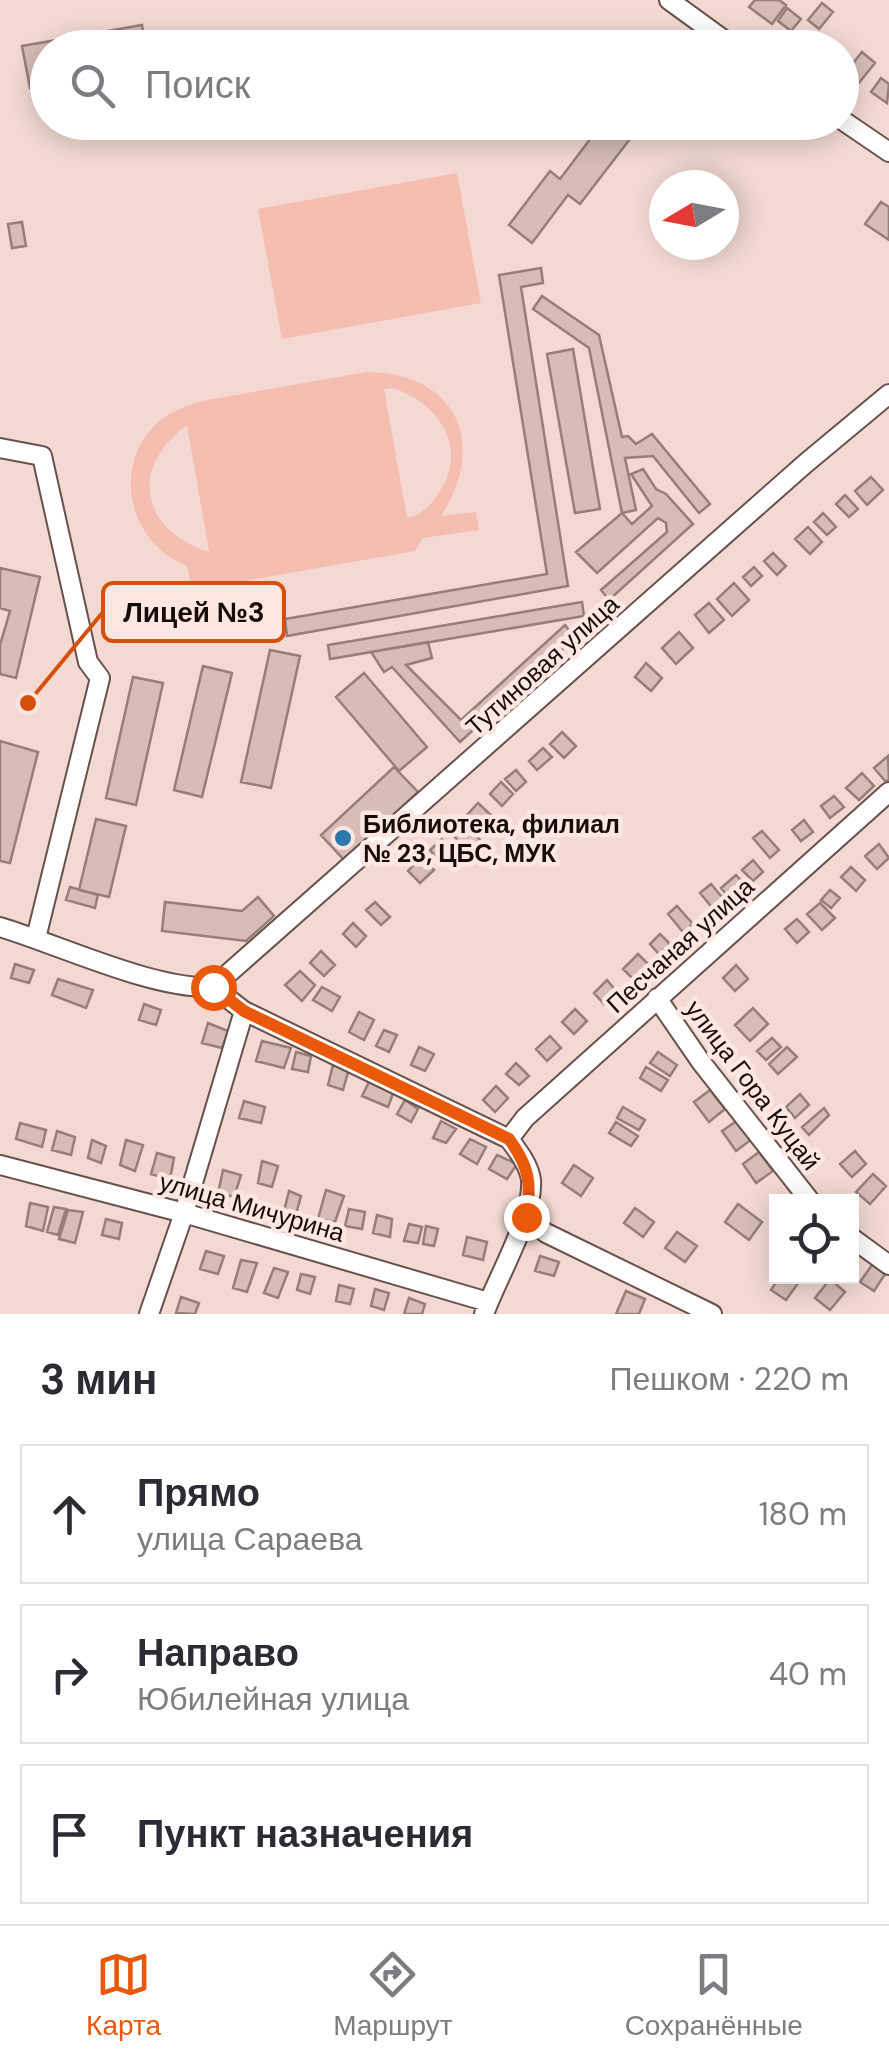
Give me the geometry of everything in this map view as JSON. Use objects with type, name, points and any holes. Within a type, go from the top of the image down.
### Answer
[{"type":"street","points":[[670,0],[711,30]]},
{"type":"street","points":[[859,132],[889,152]]},
{"type":"street","name":"Тутиновая улица","points":[[213,987],[889,394]]},
{"type":"street","points":[[0,448],[42,456],[88,662],[100,678],[36,938]]},
{"type":"street","name":"Песчаная улица","points":[[502,1136],[889,792]]},
{"type":"street","points":[[0,926],[164,982],[193,988],[213,987],[244,1011],[502,1136],[522,1157],[531,1179],[526,1217],[487,1308]]},
{"type":"street","name":"улица Гора Куцай","points":[[657,998],[712,1076],[805,1194]]},
{"type":"street","points":[[149,1314],[184,1213],[244,1011]]},
{"type":"street","name":"улица Мичурина","points":[[0,1165],[184,1213],[487,1308]]},
{"type":"street","points":[[526,1217],[546,1233],[712,1314]]},
{"type":"street","points":[[859,1243],[889,1265]]},
{"type":"shaded area","points":[[457,173],[481,303],[282,339],[258,209]]},
{"type":"shaded area","points":[[367,372],[398,375],[423,385],[442,399],[455,417],[462,439],[462,463],[455,489],[441,516],[476,512],[479,530],[423,538],[415,551],[192,590],[187,566],[168,556],[141,524],[133,505],[131,484],[133,464],[154,426],[170,414],[202,401]],"holes":[[[393,388],[436,416],[450,445],[451,461],[438,494],[425,509],[407,518],[384,389]],[[187,425],[209,551],[209,552],[168,529],[150,496],[156,460]]]},
{"type":"building","points":[[755,0],[779,0],[786,5],[772,24],[749,7]]},
{"type":"building","points":[[822,3],[833,12],[819,29],[808,20]]},
{"type":"building","points":[[787,8],[801,19],[792,30],[778,21]]},
{"type":"building","points":[[142,25],[143,30],[113,30]]},
{"type":"building","points":[[30,45],[30,88],[22,46]]},
{"type":"building","points":[[862,52],[875,63],[859,83]]},
{"type":"building","points":[[881,78],[889,84],[887,103],[871,92]]},
{"type":"building","points":[[589,140],[629,140],[580,204],[568,195],[532,243],[509,225],[550,171],[560,179]]},
{"type":"building","points":[[881,202],[889,207],[889,240],[865,224]]},
{"type":"building","points":[[22,222],[26,246],[12,248],[8,224]]},
{"type":"building","points":[[541,268],[543,283],[521,287],[568,586],[287,636],[285,619],[547,574],[499,275]]},
{"type":"building","points":[[542,296],[599,335],[622,437],[628,436],[636,444],[652,434],[710,504],[699,513],[653,456],[625,458],[636,510],[622,513],[589,348],[533,309]]},
{"type":"building","points":[[573,349],[600,509],[575,513],[547,354]]},
{"type":"building","points":[[643,469],[656,489],[666,494],[693,524],[609,600],[601,590],[667,532],[666,523],[658,518],[597,573],[576,552],[622,513],[632,524],[652,506],[631,474]]},
{"type":"building","points":[[871,477],[883,490],[867,505],[855,491]]},
{"type":"building","points":[[845,495],[858,509],[849,517],[836,504]]},
{"type":"building","points":[[823,513],[836,527],[827,535],[814,522]]},
{"type":"building","points":[[808,527],[822,542],[810,554],[795,539]]},
{"type":"building","points":[[773,553],[786,566],[777,575],[764,561]]},
{"type":"building","points":[[754,567],[762,576],[751,586],[743,577]]},
{"type":"building","points":[[0,568],[40,577],[16,678],[0,674],[0,645],[10,611],[0,608]]},
{"type":"building","points":[[734,583],[749,600],[732,616],[717,599]]},
{"type":"building","points":[[582,602],[584,616],[330,659],[328,645]]},
{"type":"building","points":[[709,603],[724,620],[709,633],[695,615]]},
{"type":"building","points":[[565,625],[575,638],[460,742],[392,667],[384,672],[371,652],[428,642],[432,658],[406,665],[461,720]]},
{"type":"building","points":[[679,632],[693,648],[676,664],[662,648]]},
{"type":"building","points":[[270,650],[300,656],[271,788],[241,782]]},
{"type":"building","points":[[646,663],[662,678],[651,691],[635,677]]},
{"type":"building","points":[[203,666],[232,673],[202,797],[174,790]]},
{"type":"building","points":[[364,673],[427,747],[399,771],[336,697]]},
{"type":"building","points":[[133,677],[163,683],[136,805],[106,798]]},
{"type":"building","points":[[562,732],[576,746],[564,758],[550,744]]},
{"type":"building","points":[[0,741],[38,752],[10,863],[0,861]]},
{"type":"building","points":[[543,748],[552,757],[537,770],[529,761]]},
{"type":"building","points":[[888,756],[889,779],[886,782],[874,768]]},
{"type":"building","points":[[394,767],[418,792],[345,861],[321,835]]},
{"type":"building","points":[[516,770],[526,782],[516,791],[505,779]]},
{"type":"building","points":[[862,773],[874,786],[859,800],[846,788]]},
{"type":"building","points":[[501,782],[513,794],[502,806],[490,794]]},
{"type":"building","points":[[834,796],[844,807],[830,818],[821,806]]},
{"type":"building","points":[[478,803],[492,816],[480,828],[467,815]]},
{"type":"building","points":[[96,819],[126,826],[109,897],[79,890]]},
{"type":"building","points":[[461,820],[484,844],[472,855],[449,831]]},
{"type":"building","points":[[804,820],[813,832],[801,841],[792,830]]},
{"type":"building","points":[[762,831],[779,850],[770,858],[753,838]]},
{"type":"building","points":[[442,839],[453,851],[440,862],[430,850]]},
{"type":"building","points":[[879,844],[889,858],[877,869],[865,856]]},
{"type":"building","points":[[421,857],[434,870],[420,883],[408,871]]},
{"type":"building","points":[[753,860],[763,872],[753,881],[742,870]]},
{"type":"building","points":[[851,867],[865,880],[856,891],[841,877]]},
{"type":"building","points":[[736,875],[745,885],[730,899],[721,888]]},
{"type":"building","points":[[711,884],[726,902],[715,911],[700,893]]},
{"type":"building","points":[[70,887],[98,895],[95,908],[66,900]]},
{"type":"building","points":[[830,890],[840,898],[831,908],[821,900]]},
{"type":"building","points":[[258,897],[274,916],[246,941],[162,931],[165,902],[242,911]]},
{"type":"building","points":[[375,902],[390,917],[381,925],[366,910]]},
{"type":"building","points":[[820,903],[835,918],[822,930],[807,914]]},
{"type":"building","points":[[677,906],[693,924],[683,932],[668,914]]},
{"type":"building","points":[[797,919],[809,932],[797,943],[785,929]]},
{"type":"building","points":[[353,923],[366,936],[356,947],[343,934]]},
{"type":"building","points":[[660,934],[670,944],[659,954],[650,944]]},
{"type":"building","points":[[321,951],[335,965],[324,976],[310,963]]},
{"type":"building","points":[[638,954],[651,967],[636,982],[623,969]]},
{"type":"building","points":[[15,964],[34,970],[29,983],[11,978]]},
{"type":"building","points":[[736,965],[748,979],[735,991],[723,978]]},
{"type":"building","points":[[300,971],[315,985],[302,1001],[285,985]]},
{"type":"building","points":[[58,979],[93,990],[86,1008],[52,995]]},
{"type":"building","points":[[607,980],[617,992],[604,1004],[594,993]]},
{"type":"building","points":[[322,987],[340,997],[332,1011],[313,1000]]},
{"type":"building","points":[[144,1004],[161,1010],[156,1025],[139,1020]]},
{"type":"building","points":[[753,1008],[768,1024],[750,1041],[735,1025]]},
{"type":"building","points":[[575,1009],[587,1021],[574,1034],[562,1022]]},
{"type":"building","points":[[359,1012],[374,1020],[364,1040],[349,1032]]},
{"type":"building","points":[[208,1023],[228,1031],[222,1048],[202,1043]]},
{"type":"building","points":[[384,1030],[397,1035],[389,1052],[376,1046]]},
{"type":"building","points":[[550,1036],[561,1048],[547,1061],[536,1049]]},
{"type":"building","points":[[772,1038],[781,1047],[766,1060],[757,1051]]},
{"type":"building","points":[[262,1041],[291,1048],[284,1068],[256,1061]]},
{"type":"building","points":[[419,1047],[434,1054],[425,1071],[411,1065]]},
{"type":"building","points":[[787,1047],[797,1057],[778,1074],[769,1064]]},
{"type":"building","points":[[296,1052],[311,1056],[308,1072],[292,1069]]},
{"type":"building","points":[[658,1052],[677,1065],[670,1076],[650,1063]]},
{"type":"building","points":[[516,1063],[529,1076],[519,1085],[506,1074]]},
{"type":"building","points":[[333,1065],[349,1069],[343,1090],[328,1085]]},
{"type":"building","points":[[646,1067],[668,1080],[661,1091],[640,1078]]},
{"type":"building","points":[[370,1080],[394,1091],[388,1107],[362,1096]]},
{"type":"building","points":[[496,1086],[508,1098],[495,1112],[483,1100]]},
{"type":"building","points":[[710,1090],[725,1109],[709,1122],[694,1102]]},
{"type":"building","points":[[800,1094],[809,1105],[795,1118],[786,1107]]},
{"type":"building","points":[[405,1100],[418,1109],[411,1122],[397,1114]]},
{"type":"building","points":[[244,1101],[265,1107],[261,1123],[239,1118]]},
{"type":"building","points":[[623,1107],[645,1120],[639,1130],[617,1118]]},
{"type":"building","points":[[824,1108],[829,1115],[809,1135],[802,1127]]},
{"type":"building","points":[[738,1120],[752,1139],[736,1151],[722,1131]]},
{"type":"building","points":[[441,1121],[456,1129],[446,1143],[433,1138]]},
{"type":"building","points":[[616,1122],[638,1136],[631,1146],[609,1133]]},
{"type":"building","points":[[20,1123],[46,1130],[42,1147],[16,1139]]},
{"type":"building","points":[[57,1131],[75,1137],[71,1155],[52,1150]]},
{"type":"building","points":[[470,1139],[486,1147],[477,1164],[460,1154]]},
{"type":"building","points":[[92,1140],[106,1146],[101,1163],[88,1158]]},
{"type":"building","points":[[126,1140],[143,1145],[135,1171],[120,1165]]},
{"type":"building","points":[[855,1151],[866,1164],[852,1177],[840,1164]]},
{"type":"building","points":[[759,1152],[773,1171],[756,1183],[743,1164]]},
{"type":"building","points":[[157,1153],[174,1158],[170,1179],[151,1174]]},
{"type":"building","points":[[497,1155],[517,1164],[507,1179],[489,1169]]},
{"type":"building","points":[[262,1161],[278,1166],[272,1187],[258,1183]]},
{"type":"building","points":[[574,1165],[593,1178],[581,1196],[562,1183]]},
{"type":"building","points":[[223,1170],[241,1175],[234,1197],[218,1193]]},
{"type":"building","points":[[873,1174],[886,1186],[870,1204],[856,1192]]},
{"type":"building","points":[[326,1190],[344,1196],[335,1222],[318,1219]]},
{"type":"building","points":[[289,1191],[301,1196],[296,1214],[284,1211]]},
{"type":"building","points":[[30,1203],[48,1207],[43,1231],[26,1226]]},
{"type":"building","points":[[738,1204],[762,1222],[749,1240],[725,1222]]},
{"type":"building","points":[[54,1207],[66,1209],[58,1235],[47,1232]]},
{"type":"building","points":[[635,1208],[654,1222],[643,1237],[624,1223]]},
{"type":"building","points":[[349,1209],[365,1212],[362,1229],[345,1226]]},
{"type":"building","points":[[68,1210],[83,1212],[75,1243],[59,1239]]},
{"type":"building","points":[[377,1215],[392,1219],[390,1237],[373,1233]]},
{"type":"building","points":[[106,1219],[122,1223],[119,1239],[102,1235]]},
{"type":"building","points":[[409,1224],[422,1227],[418,1243],[404,1241]]},
{"type":"building","points":[[426,1226],[438,1229],[434,1246],[423,1244]]},
{"type":"building","points":[[677,1232],[697,1246],[685,1262],[665,1248]]},
{"type":"building","points":[[467,1237],[487,1242],[483,1260],[463,1255]]},
{"type":"building","points":[[206,1251],[224,1256],[218,1274],[200,1269]]},
{"type":"building","points":[[540,1256],[559,1262],[554,1276],[535,1271]]},
{"type":"building","points":[[241,1260],[257,1263],[247,1292],[233,1288]]},
{"type":"building","points":[[874,1262],[887,1271],[874,1291],[860,1282]]},
{"type":"building","points":[[274,1268],[288,1272],[278,1298],[264,1293]]},
{"type":"building","points":[[301,1274],[315,1277],[310,1294],[297,1290]]},
{"type":"building","points":[[775,1284],[798,1284],[786,1300],[771,1290]]},
{"type":"building","points":[[826,1284],[836,1284],[845,1292],[830,1310],[815,1298]]},
{"type":"building","points":[[339,1285],[354,1289],[350,1304],[336,1301]]},
{"type":"building","points":[[375,1289],[389,1293],[384,1310],[371,1306]]},
{"type":"building","points":[[626,1291],[645,1299],[639,1314],[616,1314]]},
{"type":"building","points":[[181,1297],[199,1303],[195,1314],[176,1313]]},
{"type":"building","points":[[409,1298],[425,1304],[422,1314],[404,1314]]},
{"type":"place","name":"Лицей №3","points":[[28,703]]},
{"type":"place","name":"Библиотека, филиал № 23, ЦБС, МУК","points":[[343,838]]},
{"type":"route","points":[[213,987],[244,1011],[509,1139],[531,1179],[526,1217]]}]
